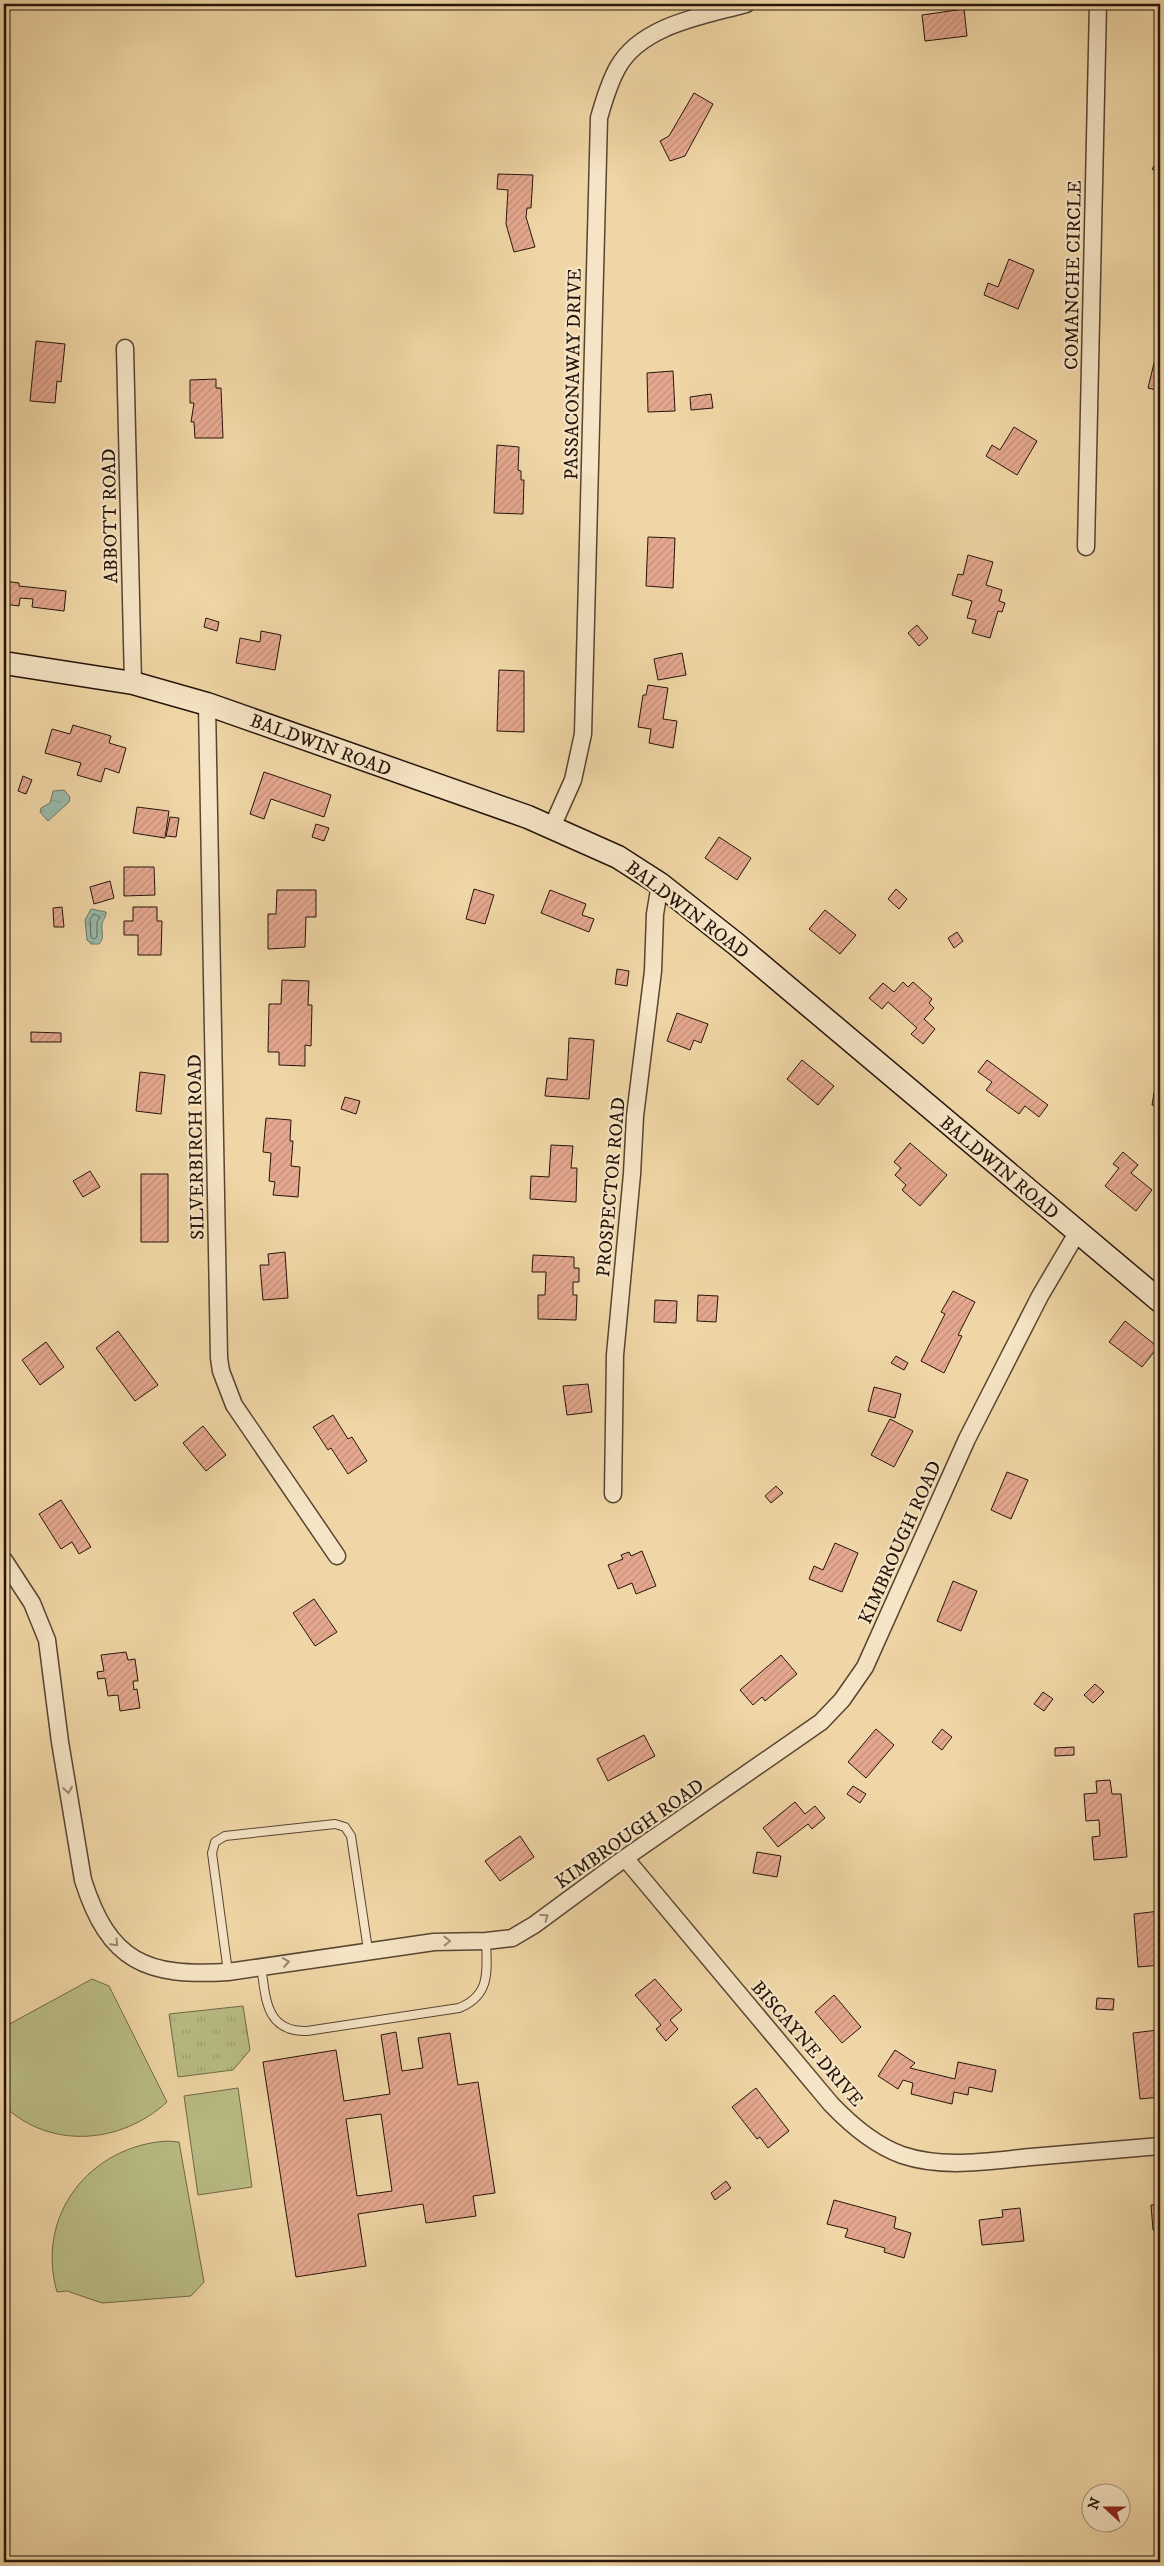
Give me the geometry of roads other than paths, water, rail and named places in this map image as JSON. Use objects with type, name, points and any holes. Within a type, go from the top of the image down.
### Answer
[{"type":"street","name":"PASSACONAWAY DRIVE","points":[[552,827],[578,764],[583,734],[600,118],[606,92],[618,66],[636,46],[660,30],[746,4]]},
{"type":"street","name":"COMANCHE CIRCLE","points":[[1086,547],[1098,4]]},
{"type":"street","name":"ABBOTT ROAD","points":[[125,348],[133,683]]},
{"type":"street","name":"BALDWIN ROAD","points":[[4,663],[133,683],[207,704],[552,827],[618,857],[660,884],[782,982],[1077,1233],[1160,1301]]},
{"type":"street","name":"SILVERBIRCH ROAD","points":[[207,704],[219,1358],[221,1371],[234,1406],[336,1556]]},
{"type":"street","name":"PROSPECTOR ROAD","points":[[613,1494],[615,1355],[632,1174],[635,1116],[653,971],[655,914],[660,884]]},
{"type":"street","name":"KIMBROUGH ROAD","points":[[4,1560],[24,1588],[44,1629],[50,1658],[60,1742],[83,1880],[93,1908],[108,1935],[130,1956],[157,1969],[177,1973],[228,1972],[368,1950],[434,1942],[508,1940],[517,1936],[625,1858],[810,1731],[835,1708],[854,1684],[869,1658],[971,1431],[1040,1296],[1077,1233]]},
{"type":"street","name":"BISCAYNE DRIVE","points":[[625,1858],[831,2104],[849,2124],[873,2140],[901,2155],[933,2162],[971,2162],[1160,2146]]},
{"type":"lane","points":[[228,1972],[212,1853],[215,1842],[225,1836],[335,1824],[345,1827],[351,1836],[368,1950]]},
{"type":"lane","points":[[261,1966],[266,2001],[273,2018],[288,2029],[307,2031],[459,2008],[466,2005],[482,1991],[487,1967],[486,1942]]},
{"type":"water","points":[[64,790],[70,797],[69,802],[48,821],[40,812],[41,808],[50,803],[53,791]]},
{"type":"water","points":[[91,909],[106,912],[102,924],[102,939],[99,944],[91,944],[87,940],[85,920]]}]
